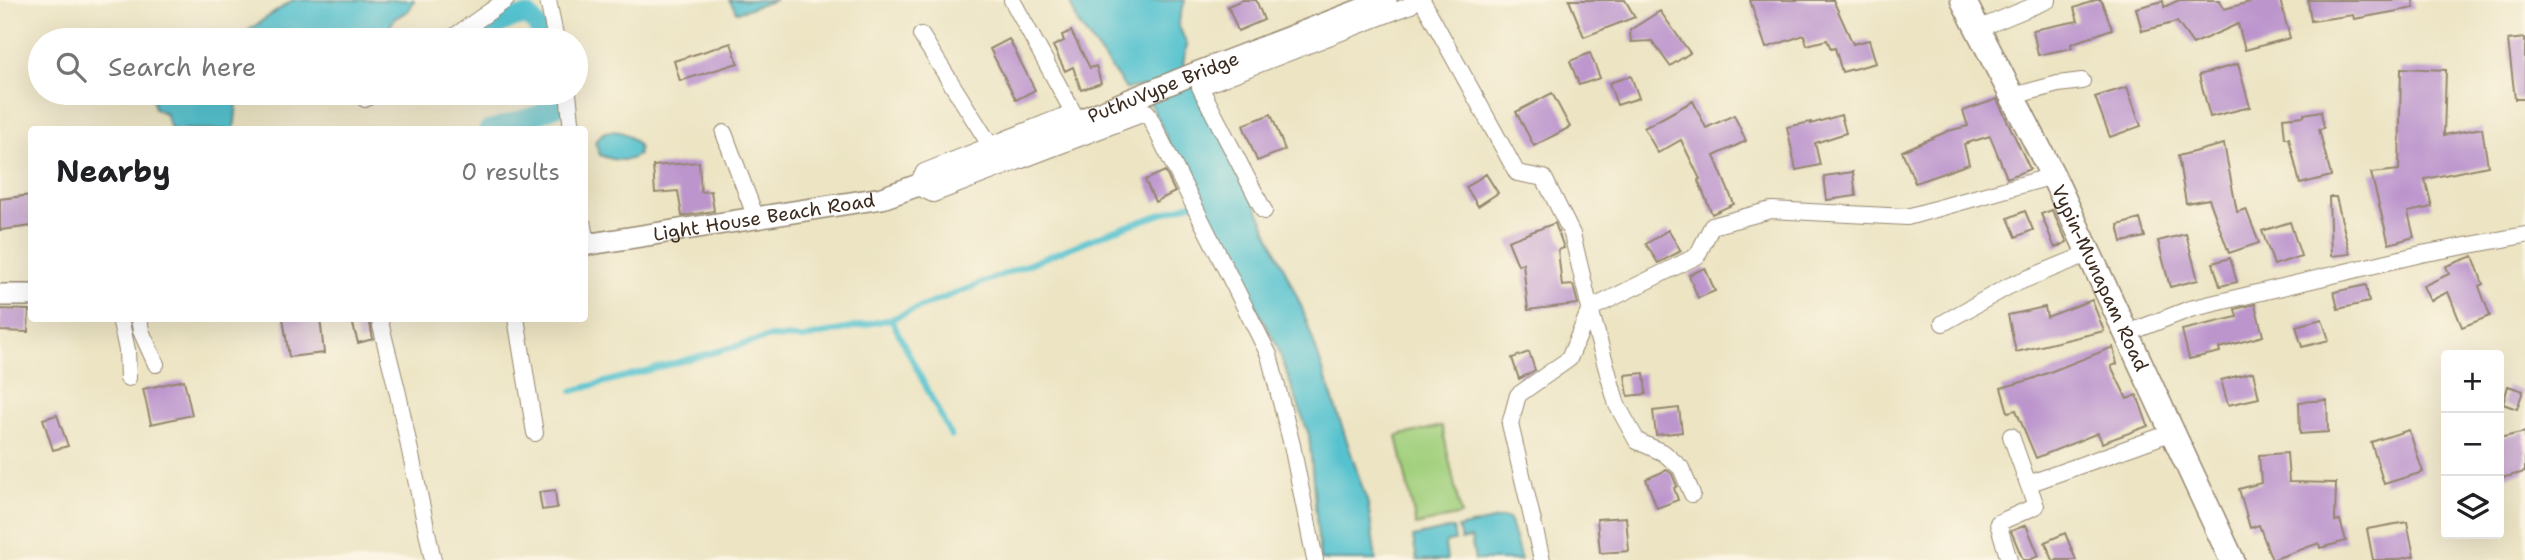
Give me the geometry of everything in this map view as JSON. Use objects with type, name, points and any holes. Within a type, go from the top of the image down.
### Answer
[{"type":"main road","name":"PuthuVype Bridge","points":[[941,177],[1191,75],[1387,0]]},
{"type":"main road","name":"Vypin-Munapam Road","points":[[1963,0],[2090,253],[2232,560]]},
{"type":"main road","name":"Light House Beach Road","points":[[588,238],[756,218],[882,198],[941,177]]},
{"type":"main road","points":[[0,295],[28,295]]},
{"type":"street","points":[[466,28],[506,0]]},
{"type":"street","points":[[548,0],[554,28]]},
{"type":"street","points":[[1012,0],[1073,112]]},
{"type":"street","points":[[1194,64],[1360,0]]},
{"type":"street","points":[[1264,211],[1200,87],[1410,5],[1412,0]]},
{"type":"street","points":[[1422,0],[1517,173],[1544,178],[1572,234],[1617,405],[1637,441],[1664,453],[1681,468],[1692,494]]},
{"type":"street","points":[[1978,29],[2048,0]]},
{"type":"street","points":[[920,35],[990,145]]},
{"type":"street","points":[[2013,96],[2058,84],[2082,81]]},
{"type":"street","points":[[1126,91],[924,172],[916,186],[933,194],[1147,112],[1269,355],[1292,445],[1315,560]]},
{"type":"street","points":[[569,105],[572,126]]},
{"type":"street","points":[[724,133],[756,218]]},
{"type":"street","points":[[1542,560],[1510,424],[1518,395],[1569,359],[1590,310],[1697,256],[1712,226],[1771,210],[1907,217],[2053,176]]},
{"type":"street","points":[[2128,333],[2190,310],[2421,254],[2525,235]]},
{"type":"street","points":[[1943,323],[2009,286],[2090,253]]},
{"type":"street","points":[[121,322],[127,351],[128,379]]},
{"type":"street","points":[[140,322],[156,365]]},
{"type":"street","points":[[380,322],[404,419],[433,560]]},
{"type":"street","points":[[517,322],[535,432]]},
{"type":"street","points":[[2028,484],[2173,432]]},
{"type":"street","points":[[2009,560],[1998,523],[2036,506],[2011,436]]},
{"type":"green space","points":[[1442,426],[1461,515],[1416,525],[1397,436]]},
{"type":"water","points":[[293,0],[414,0],[409,10],[394,19],[390,28],[252,28]]},
{"type":"water","points":[[729,0],[776,0],[737,12]]},
{"type":"water","points":[[1069,0],[1185,0],[1178,24],[1187,45],[1183,63],[1244,179],[1302,308],[1368,504],[1376,560],[1320,560],[1309,435],[1277,346],[1175,155],[1142,86],[1126,89],[1078,23]]},
{"type":"water","points":[[154,105],[237,105],[234,126],[170,126],[165,113],[155,109]]},
{"type":"water","points":[[610,131],[629,137],[639,146],[638,155],[619,160],[600,155],[595,142],[603,133]]},
{"type":"water","points":[[1507,518],[1510,522],[1521,560],[1475,560],[1471,538],[1461,540],[1458,528]]},
{"type":"water","points":[[1453,528],[1455,541],[1445,545],[1447,560],[1417,560],[1413,537]]},
{"type":"building","points":[[1242,0],[1256,0],[1264,20],[1238,31],[1228,6]]},
{"type":"building","points":[[1569,0],[1625,0],[1635,17],[1584,37]]},
{"type":"building","points":[[1750,0],[1833,0],[1853,44],[1869,40],[1876,63],[1842,72],[1835,48],[1831,49],[1827,40],[1807,45],[1804,35],[1766,48]]},
{"type":"building","points":[[2101,0],[2112,29],[2071,44],[2072,48],[2038,55],[2033,30],[2078,21],[2074,8]]},
{"type":"building","points":[[2179,0],[2220,0],[2224,9],[2258,0],[2280,0],[2290,38],[2245,50],[2238,24],[2193,44],[2177,22],[2142,31],[2136,8],[2163,1],[2164,7]]},
{"type":"building","points":[[2308,0],[2413,0],[2414,8],[2354,19],[2353,15],[2311,21]]},
{"type":"building","points":[[1660,11],[1690,53],[1670,66],[1652,41],[1631,42],[1630,30]]},
{"type":"building","points":[[1071,31],[1090,68],[1096,66],[1101,83],[1081,90],[1073,67],[1065,71],[1053,46],[1064,41],[1062,35]]},
{"type":"building","points":[[2525,38],[2525,99],[2515,99],[2508,40]]},
{"type":"building","points":[[1009,39],[1035,90],[1016,100],[990,49]]},
{"type":"building","points":[[731,43],[738,63],[680,81],[674,61]]},
{"type":"building","points":[[1590,53],[1600,78],[1579,85],[1570,61]]},
{"type":"building","points":[[2238,64],[2250,107],[2210,117],[2199,75]]},
{"type":"building","points":[[2401,68],[2446,70],[2444,135],[2482,128],[2488,166],[2425,179],[2432,207],[2408,212],[2414,237],[2389,244],[2371,173],[2399,170]]},
{"type":"building","points":[[1631,76],[1639,98],[1617,105],[1609,83]]},
{"type":"building","points":[[2127,87],[2141,126],[2110,137],[2095,97]]},
{"type":"building","points":[[1552,93],[1570,127],[1534,146],[1516,112]]},
{"type":"building","points":[[1997,99],[2030,169],[2007,178],[1990,136],[1964,144],[1969,164],[1915,183],[1902,151],[1948,131],[1968,126],[1963,111]]},
{"type":"building","points":[[1693,101],[1706,128],[1734,115],[1746,141],[1714,156],[1734,204],[1712,214],[1698,180],[1700,179],[1681,140],[1658,153],[1644,128]]},
{"type":"building","points":[[2321,111],[2324,128],[2319,129],[2331,176],[2300,184],[2289,138],[2285,138],[2283,118]]},
{"type":"building","points":[[1271,114],[1285,150],[1257,161],[1243,125]]},
{"type":"building","points":[[1841,115],[1846,133],[1815,143],[1820,165],[1796,170],[1787,127],[1811,124]]},
{"type":"building","points":[[2224,144],[2237,212],[2246,209],[2259,243],[2229,253],[2209,199],[2186,203],[2178,156]]},
{"type":"building","points":[[699,162],[701,192],[711,191],[714,211],[682,216],[678,191],[655,193],[653,166]]},
{"type":"building","points":[[1165,171],[1175,192],[1155,202],[1145,180]]},
{"type":"building","points":[[1853,172],[1856,196],[1827,200],[1824,176]]},
{"type":"building","points":[[1486,174],[1498,193],[1478,206],[1466,187]]},
{"type":"building","points":[[28,196],[28,226],[0,230],[0,199]]},
{"type":"building","points":[[2329,197],[2336,197],[2350,254],[2331,256]]},
{"type":"building","points":[[2052,210],[2067,242],[2055,248],[2041,214]]},
{"type":"building","points":[[2025,211],[2033,230],[2016,237],[2008,218]]},
{"type":"building","points":[[2140,219],[2145,237],[2122,242],[2118,225]]},
{"type":"building","points":[[2290,222],[2301,256],[2274,265],[2262,231]]},
{"type":"building","points":[[1555,223],[1564,248],[1558,250],[1562,286],[1573,285],[1578,304],[1528,310],[1523,263],[1518,265],[1508,241]]},
{"type":"building","points":[[1668,230],[1681,251],[1658,263],[1646,244]]},
{"type":"building","points":[[2186,234],[2198,280],[2170,287],[2158,241]]},
{"type":"building","points":[[2473,256],[2483,284],[2479,286],[2490,316],[2462,327],[2448,292],[2430,301],[2423,286],[2449,274],[2446,266]]},
{"type":"building","points":[[2230,258],[2237,282],[2220,286],[2213,263]]},
{"type":"building","points":[[1705,268],[1715,291],[1698,298],[1689,275]]},
{"type":"building","points":[[2366,285],[2369,302],[2338,309],[2334,292]]},
{"type":"building","points":[[2092,300],[2104,331],[2016,352],[2008,315],[2045,307],[2047,317]]},
{"type":"building","points":[[2255,304],[2263,336],[2219,348],[2220,352],[2189,359],[2182,330],[2237,317],[2235,309]]},
{"type":"building","points":[[0,309],[28,310],[28,332],[0,331]]},
{"type":"building","points":[[2322,319],[2329,340],[2302,347],[2296,326]]},
{"type":"building","points":[[284,322],[320,322],[324,353],[289,357]]},
{"type":"building","points":[[352,322],[370,322],[373,339],[358,343]]},
{"type":"building","points":[[2113,347],[2117,364],[2111,366],[2127,399],[2137,395],[2148,426],[2102,443],[2098,433],[2036,458],[2016,410],[2008,412],[2001,388],[2032,379]]},
{"type":"building","points":[[1529,352],[1535,370],[1519,379],[1512,358]]},
{"type":"building","points":[[2253,372],[2259,398],[2228,405],[2221,380]]},
{"type":"building","points":[[1644,373],[1646,394],[1628,396],[1625,375]]},
{"type":"building","points":[[184,380],[192,415],[151,424],[143,389]]},
{"type":"building","points":[[2508,386],[2523,391],[2517,409],[2504,404]]},
{"type":"building","points":[[2327,400],[2328,432],[2300,434],[2299,402]]},
{"type":"building","points":[[1679,408],[1682,432],[1656,435],[1653,411]]},
{"type":"building","points":[[57,415],[68,446],[53,450],[43,419]]},
{"type":"building","points":[[2409,430],[2423,472],[2384,484],[2371,442]]},
{"type":"building","points":[[2525,432],[2525,472],[2504,477],[2504,437]]},
{"type":"building","points":[[2287,453],[2289,482],[2336,483],[2335,521],[2340,520],[2346,541],[2320,548],[2319,543],[2272,560],[2259,525],[2250,528],[2239,489],[2261,483],[2259,455]]},
{"type":"building","points":[[1667,470],[1672,474],[1677,486],[1674,488],[1678,500],[1657,508],[1646,479]]},
{"type":"building","points":[[555,490],[557,508],[542,510],[539,492]]},
{"type":"building","points":[[1626,517],[1629,551],[1600,553],[1597,519]]},
{"type":"building","points":[[2407,522],[2414,556],[2395,560],[2373,560],[2367,529]]},
{"type":"building","points":[[2026,525],[2039,556],[2023,560],[2011,531]]},
{"type":"building","points":[[2065,533],[2076,560],[2053,560],[2045,542]]},
{"type":"waterway","points":[[495,28],[504,22],[529,16],[538,28]]},
{"type":"waterway","points":[[501,126],[559,105]]},
{"type":"waterway","points":[[951,436],[891,319],[1107,233],[1193,203]]},
{"type":"waterway","points":[[572,391],[770,337],[804,338],[891,319]]}]
